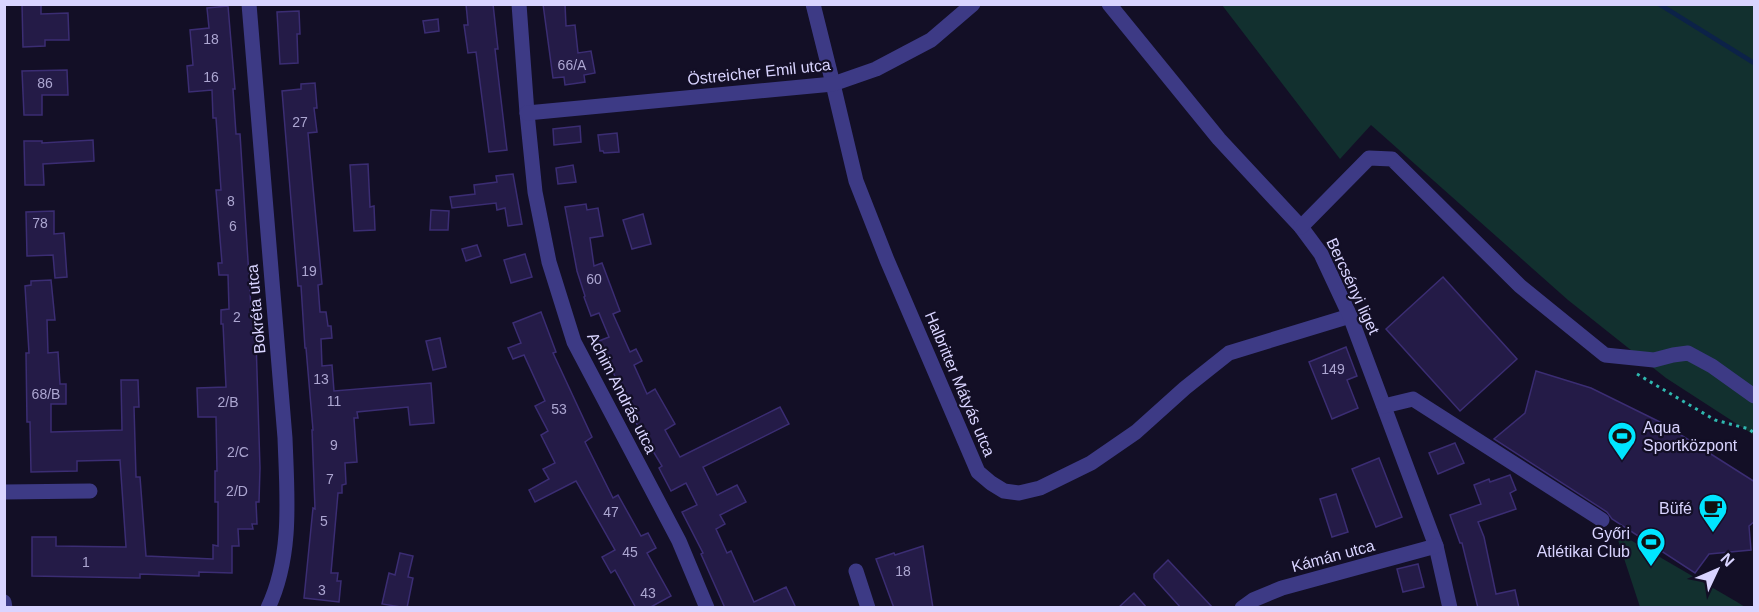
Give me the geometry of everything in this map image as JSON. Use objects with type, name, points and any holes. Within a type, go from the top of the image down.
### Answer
[{"type":"street","name":"Bokréta utca","points":[[249,4],[285,438],[287,501],[285,558],[279,584],[268,608]]},
{"type":"street","name":"Achim András utca","points":[[519,4],[526,113],[535,192],[547,251],[574,342],[679,542],[708,608]]},
{"type":"street","name":"Halbritter Mátyás utca","points":[[813,4],[856,181],[887,260],[978,472],[1004,491],[1019,493],[1040,489],[1091,463],[1136,432],[1230,352],[1350,316]]},
{"type":"street","name":"Östreicher Emil utca","points":[[526,113],[833,84],[876,69],[931,40],[973,4]]},
{"type":"street","name":"Bercsényi liget","points":[[1109,4],[1219,139],[1301,226],[1321,254],[1350,316],[1436,546],[1450,608]]},
{"type":"street","points":[[1301,226],[1369,158],[1392,159],[1520,286],[1605,355],[1654,360],[1688,353],[1712,366],[1755,396]]},
{"type":"street","points":[[1384,406],[1413,399],[1602,520]]},
{"type":"street","points":[[4,492],[90,491]]},
{"type":"street","name":"Kámán utca","points":[[1242,608],[1253,600],[1282,588],[1436,546]]},
{"type":"street","points":[[856,571],[868,608]]},
{"type":"street","points":[[4,602],[5,608]]},
{"type":"path","points":[[1635,373],[1714,420],[1749,429],[1755,433]]},
{"type":"green space","points":[[1222,5],[1754,5],[1754,435],[1666,378],[1568,300],[1371,125],[1340,159]]},
{"type":"green space","name":"Győri Atlétikai Club","points":[[1615,531],[1737,602],[1745,607],[1640,607]]},
{"type":"building","points":[[22,4],[41,4],[41,14],[68,13],[69,40],[45,40],[45,46],[23,47]]},
{"type":"building","points":[[466,4],[493,4],[498,49],[495,49],[507,150],[489,152],[476,52],[468,53],[464,25],[468,25]]},
{"type":"building","points":[[543,4],[565,4],[566,26],[575,25],[578,53],[591,51],[595,73],[584,75],[585,82],[565,85],[564,77],[553,78]]},
{"type":"building","points":[[228,6],[235,89],[233,89],[236,134],[240,134],[251,308],[253,308],[256,340],[260,468],[259,502],[256,502],[257,524],[252,524],[253,529],[238,529],[239,546],[232,546],[232,573],[199,572],[199,576],[140,574],[140,578],[32,576],[32,537],[56,537],[56,546],[126,547],[120,460],[77,461],[77,471],[31,472],[30,422],[27,422],[26,353],[29,353],[25,286],[31,285],[31,281],[51,280],[55,320],[47,320],[48,353],[58,352],[60,384],[66,384],[66,404],[51,404],[51,432],[122,430],[121,380],[138,380],[139,407],[134,407],[136,477],[140,477],[146,556],[213,559],[213,545],[218,546],[218,502],[215,502],[216,417],[198,417],[197,388],[226,387],[221,310],[229,309],[228,275],[219,275],[218,263],[222,263],[216,190],[221,190],[212,90],[189,92],[187,66],[193,65],[190,30],[209,28],[207,8]]},
{"type":"building","points":[[299,11],[298,63],[280,64],[277,12]]},
{"type":"building","points":[[438,19],[439,31],[425,33],[423,21]]},
{"type":"building","points":[[67,70],[68,95],[42,95],[42,115],[24,115],[22,71]]},
{"type":"building","points":[[315,83],[317,108],[314,108],[317,132],[308,133],[322,284],[318,285],[320,312],[326,312],[332,338],[321,339],[322,366],[332,365],[334,391],[431,383],[434,423],[410,425],[408,407],[357,412],[358,418],[354,418],[357,462],[345,463],[346,484],[342,485],[342,493],[338,493],[331,573],[338,573],[337,581],[341,581],[339,602],[304,598],[313,508],[315,509],[313,430],[301,286],[298,286],[282,91],[301,89],[301,84]]},
{"type":"building","points":[[580,126],[581,142],[554,145],[553,129]]},
{"type":"building","points":[[617,133],[619,152],[600,151],[598,135]]},
{"type":"building","points":[[93,140],[94,161],[43,164],[44,185],[25,185],[24,141],[42,141],[42,143]]},
{"type":"building","points":[[368,164],[370,207],[374,206],[375,230],[354,231],[350,165]]},
{"type":"building","points":[[573,165],[576,182],[558,184],[556,168]]},
{"type":"building","points":[[513,174],[522,224],[508,226],[505,208],[497,210],[496,203],[452,208],[450,197],[475,194],[474,185],[497,182],[496,176]]},
{"type":"building","points":[[586,204],[587,210],[598,208],[603,236],[590,238],[594,266],[602,263],[620,311],[613,314],[630,352],[636,349],[642,361],[634,365],[647,394],[655,389],[675,424],[665,430],[680,457],[780,407],[789,424],[703,467],[717,495],[737,485],[746,502],[720,515],[725,524],[716,529],[727,553],[731,551],[754,602],[786,587],[796,608],[725,608],[701,554],[703,553],[682,512],[697,505],[686,483],[671,491],[659,468],[662,466],[626,406],[628,405],[599,341],[609,337],[599,313],[591,316],[584,297],[565,207]]},
{"type":"building","points":[[431,210],[449,211],[448,230],[430,230]]},
{"type":"building","points":[[54,211],[54,234],[64,233],[67,277],[55,278],[53,255],[27,256],[26,212]]},
{"type":"building","points":[[643,214],[651,244],[632,249],[623,220]]},
{"type":"building","points":[[477,245],[481,256],[466,261],[462,249]]},
{"type":"building","points":[[525,254],[532,277],[511,283],[504,260]]},
{"type":"building","points":[[1443,277],[1517,359],[1460,411],[1386,329]]},
{"type":"building","points":[[541,312],[556,352],[553,353],[592,437],[585,442],[613,498],[618,495],[641,536],[648,533],[656,548],[647,553],[671,596],[649,608],[636,608],[615,570],[611,573],[602,557],[615,550],[576,481],[535,502],[529,490],[549,479],[543,469],[555,463],[541,435],[548,431],[535,406],[545,401],[524,355],[513,359],[508,348],[521,343],[513,323]]},
{"type":"building","points":[[440,338],[446,367],[433,370],[426,341]]},
{"type":"building","points":[[1346,347],[1357,376],[1347,380],[1358,408],[1332,419],[1309,362]]},
{"type":"building","name":"Aqua Sportközpont","points":[[1536,371],[1591,388],[1662,423],[1755,482],[1755,521],[1749,526],[1751,550],[1709,554],[1695,573],[1612,519],[1607,512],[1494,439],[1525,413]]},
{"type":"building","points":[[1455,443],[1464,463],[1438,474],[1429,453]]},
{"type":"building","points":[[1379,458],[1402,517],[1376,527],[1352,469]]},
{"type":"building","points":[[1510,475],[1516,490],[1510,493],[1516,509],[1478,522],[1484,537],[1496,594],[1515,590],[1519,608],[1478,608],[1462,543],[1460,543],[1450,515],[1481,504],[1474,485]]},
{"type":"building","points":[[1336,494],[1348,532],[1332,537],[1320,499]]},
{"type":"building","points":[[923,546],[933,608],[894,608],[876,559]]},
{"type":"building","points":[[400,553],[413,556],[408,577],[413,578],[407,608],[382,604],[389,573],[395,575]]},
{"type":"building","points":[[1168,560],[1213,608],[1181,608],[1154,578],[1154,574]]},
{"type":"building","points":[[1418,564],[1424,587],[1403,592],[1397,569]]},
{"type":"building","points":[[1134,593],[1147,608],[1118,608]]},
{"type":"waterway","points":[[1659,4],[1754,63]]},
{"type":"place","name":"Aqua Sportközpont","points":[[1622,462]]},
{"type":"place","name":"Büfé","points":[[1713,534]]},
{"type":"place","name":"Győri Atlétikai Club","points":[[1651,568]]}]
